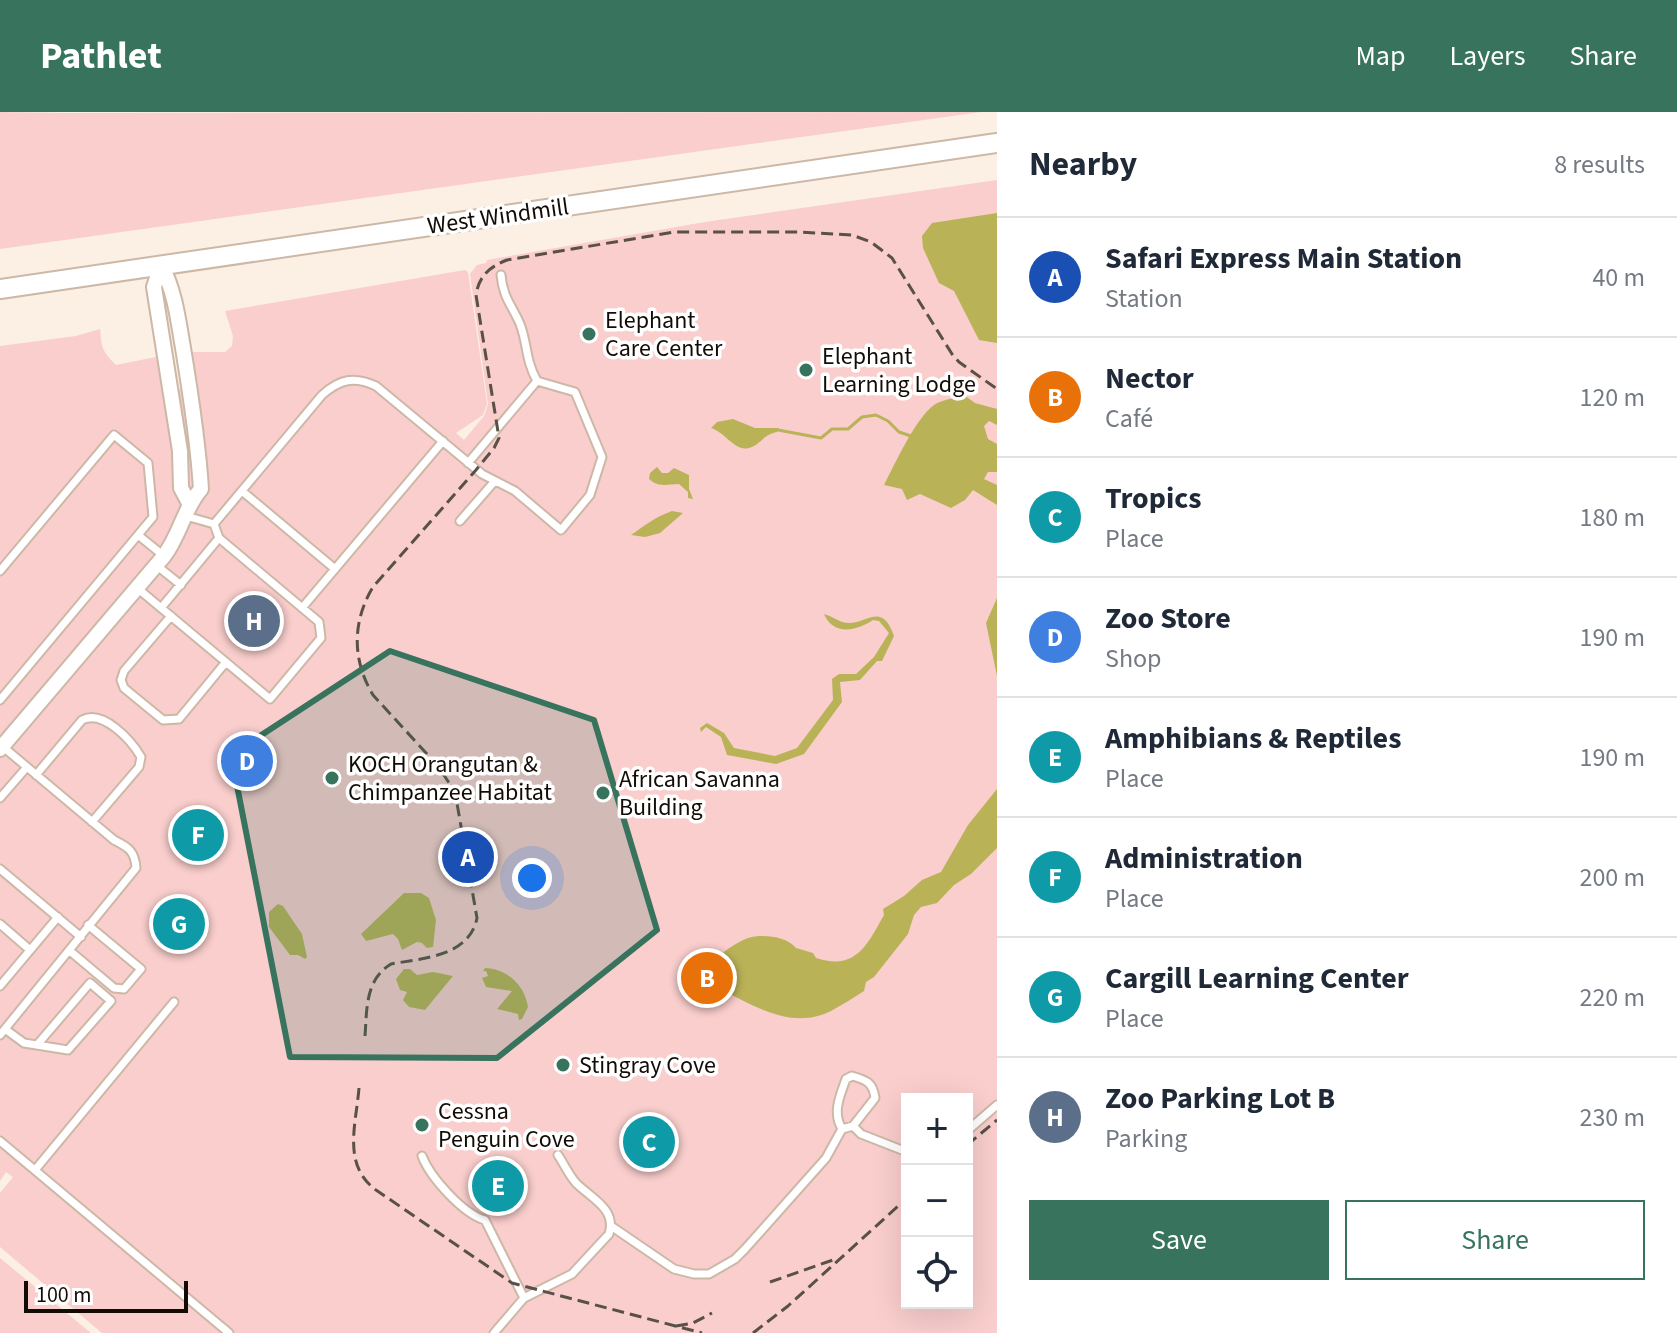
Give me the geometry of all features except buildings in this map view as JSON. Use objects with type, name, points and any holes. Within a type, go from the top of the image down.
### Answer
[{"type":"street","name":"West Windmill","points":[[0,289],[997,143]]},
{"type":"street","points":[[1,748],[160,560],[188,510],[181,488],[180,451],[154,287],[161,265]]},
{"type":"lane","points":[[214,524],[322,395],[334,384],[346,379],[359,379],[376,386],[468,463],[494,482],[515,491],[561,530],[590,495],[602,457],[575,392],[537,381],[527,362],[520,325],[502,293],[501,275]]},
{"type":"lane","points":[[468,463],[537,381]]},
{"type":"lane","points":[[0,571],[114,435],[148,463],[153,517],[0,700]]},
{"type":"lane","points":[[302,608],[443,441]]},
{"type":"lane","points":[[460,521],[494,482]]},
{"type":"lane","points":[[242,491],[335,569]]},
{"type":"lane","points":[[136,587],[270,699],[321,638],[319,622],[219,538],[214,524],[188,510]]},
{"type":"lane","points":[[138,535],[181,585]]},
{"type":"lane","points":[[161,608],[219,538]]},
{"type":"lane","points":[[171,616],[124,671],[121,680],[124,688],[163,720],[179,719],[226,662]]},
{"type":"lane","points":[[36,775],[82,720],[91,715],[101,718],[134,746],[141,757],[139,767],[92,822]]},
{"type":"lane","points":[[1,748],[136,857],[136,868],[3,1032],[24,1043],[68,1050],[111,1001],[90,983],[37,1045]]},
{"type":"lane","points":[[0,798],[27,767]]},
{"type":"lane","points":[[0,784],[7,790]]},
{"type":"lane","points":[[0,869],[81,937]]},
{"type":"lane","points":[[0,986],[58,917]]},
{"type":"lane","points":[[0,924],[30,950]]},
{"type":"lane","points":[[70,951],[114,988],[124,989],[141,969],[88,925]]},
{"type":"lane","points":[[101,992],[108,983]]},
{"type":"lane","points":[[35,1170],[174,1002]]},
{"type":"lane","points":[[611,1226],[674,1269],[709,1274],[735,1259],[745,1249],[826,1158],[842,1129],[853,1126],[875,1098],[874,1088],[868,1080],[852,1076],[846,1079],[836,1118],[842,1129]]},
{"type":"lane","points":[[973,1126],[997,1105]]},
{"type":"lane","points":[[853,1126],[861,1134],[901,1150]]},
{"type":"lane","points":[[0,1141],[229,1333]]},
{"type":"lane","points":[[494,1333],[524,1298],[572,1274],[609,1234],[611,1226],[602,1204],[575,1181],[558,1155]]},
{"type":"lane","points":[[422,1156],[428,1172],[474,1217],[485,1220],[524,1298]]},
{"type":"highlighted area","points":[[390,651],[594,720],[657,930],[497,1058],[290,1057],[231,755]]},
{"type":"shaded area","points":[[0,112],[64,113],[981,112],[0,249]]},
{"type":"shaded area","points":[[997,180],[997,1333],[102,1333],[0,1247],[0,1193],[13,1177],[6,1172],[0,1181],[0,346],[76,336],[100,329],[103,348],[116,365],[156,357],[164,392],[198,386],[192,352],[225,352],[232,346],[233,336],[225,311],[465,270],[468,272],[487,404],[483,415],[456,433],[464,440],[484,416],[488,404],[470,274],[477,265],[487,260],[705,222]]},
{"type":"shaded area","points":[[997,213],[997,343],[979,340],[954,291],[939,283],[923,248],[922,236],[932,223]]},
{"type":"shaded area","points":[[964,395],[975,403],[997,409],[997,425],[989,421],[984,426],[988,439],[997,444],[997,472],[988,472],[984,479],[997,485],[997,505],[973,490],[965,500],[951,508],[920,494],[907,500],[902,489],[884,485],[906,442],[927,412],[937,403]]},
{"type":"shaded area","points":[[733,419],[755,428],[779,428],[753,447],[744,448],[711,428],[717,422]]},
{"type":"shaded area","points":[[657,467],[662,473],[674,468],[689,475],[693,499],[688,498],[688,492],[679,484],[660,485],[649,479],[650,473]]},
{"type":"shaded area","points":[[672,511],[683,513],[660,533],[645,537],[631,535],[655,519]]},
{"type":"shaded area","points":[[997,598],[997,676],[986,623]]},
{"type":"shaded area","points":[[824,614],[846,623],[874,617],[885,620],[894,636],[882,661],[877,661],[860,680],[840,682],[842,702],[804,754],[776,764],[727,755],[721,737],[706,727],[701,732],[700,728],[707,723],[724,733],[734,748],[775,756],[797,748],[833,700],[832,679],[839,674],[856,674],[874,657],[889,633],[879,621],[873,620],[853,629],[839,628],[833,626]]},
{"type":"shaded area","points":[[997,789],[997,848],[937,903],[921,907],[914,915],[908,934],[874,977],[866,982],[864,991],[831,1011],[801,1018],[759,1008],[718,988],[716,957],[747,938],[770,936],[782,939],[796,948],[813,953],[816,958],[830,961],[841,961],[859,953],[884,915],[883,909],[922,880],[941,872],[968,825]]},
{"type":"shaded area","points":[[404,893],[421,893],[429,898],[436,920],[433,947],[427,948],[417,942],[402,950],[393,934],[366,941],[361,934]]},
{"type":"shaded area","points":[[278,904],[283,906],[302,934],[305,959],[290,955],[269,927],[269,912]]},
{"type":"shaded area","points":[[485,968],[508,975],[519,986],[528,1007],[522,1019],[519,1020],[518,1014],[497,1009],[512,991],[486,987],[482,978],[488,976],[483,971]]},
{"type":"shaded area","points":[[404,969],[410,969],[417,975],[433,972],[453,976],[425,1010],[409,1007],[403,1000],[407,992],[400,990],[396,979]]},
{"type":"shaded area","points":[[0,1258],[91,1333],[0,1333]]},
{"type":"waterway","points":[[778,430],[821,438],[832,429],[848,429],[862,417],[876,415],[899,432],[911,436]]},
{"type":"railway","points":[[365,1036],[369,996],[382,971],[391,964],[430,957],[455,948],[465,941],[477,918],[455,792],[438,766],[373,695],[361,668],[357,641],[361,614],[373,587],[476,470],[499,438],[476,295],[486,273],[507,260],[674,232],[852,235],[871,242],[892,258],[952,354],[997,389]]},
{"type":"railway","points":[[359,1088],[354,1130],[355,1156],[365,1180],[376,1190],[512,1283],[702,1333]]},
{"type":"railway","points":[[973,1140],[997,1120]]},
{"type":"railway","points":[[753,1333],[788,1306],[901,1203]]},
{"type":"railway","points":[[770,1282],[833,1260]]},
{"type":"railway","points":[[676,1326],[693,1323],[712,1313]]},
{"type":"place","name":"Elephant Care Center","points":[[589,334]]},
{"type":"place","name":"Elephant Learning Lodge","points":[[806,370]]},
{"type":"place","name":"Zoo Parking Lot B","points":[[254,621]]},
{"type":"place","name":"Zoo Store","points":[[247,761]]},
{"type":"place","name":"KOCH Orangutan & Chimpanzee Habitat","points":[[332,778]]},
{"type":"place","name":"African Savanna Building","points":[[603,793]]},
{"type":"place","name":"Administration","points":[[198,835]]},
{"type":"place","name":"Safari Express Main Station","points":[[468,857]]},
{"type":"place","name":"Cargill Learning Center","points":[[179,924]]},
{"type":"place","name":"Nector","points":[[707,978]]},
{"type":"place","name":"Stingray Cove","points":[[563,1065]]},
{"type":"place","name":"Cessna Penguin Cove","points":[[422,1125]]},
{"type":"place","name":"Tropics","points":[[649,1142]]},
{"type":"place","name":"Amphibians & Reptiles","points":[[498,1186]]}]
